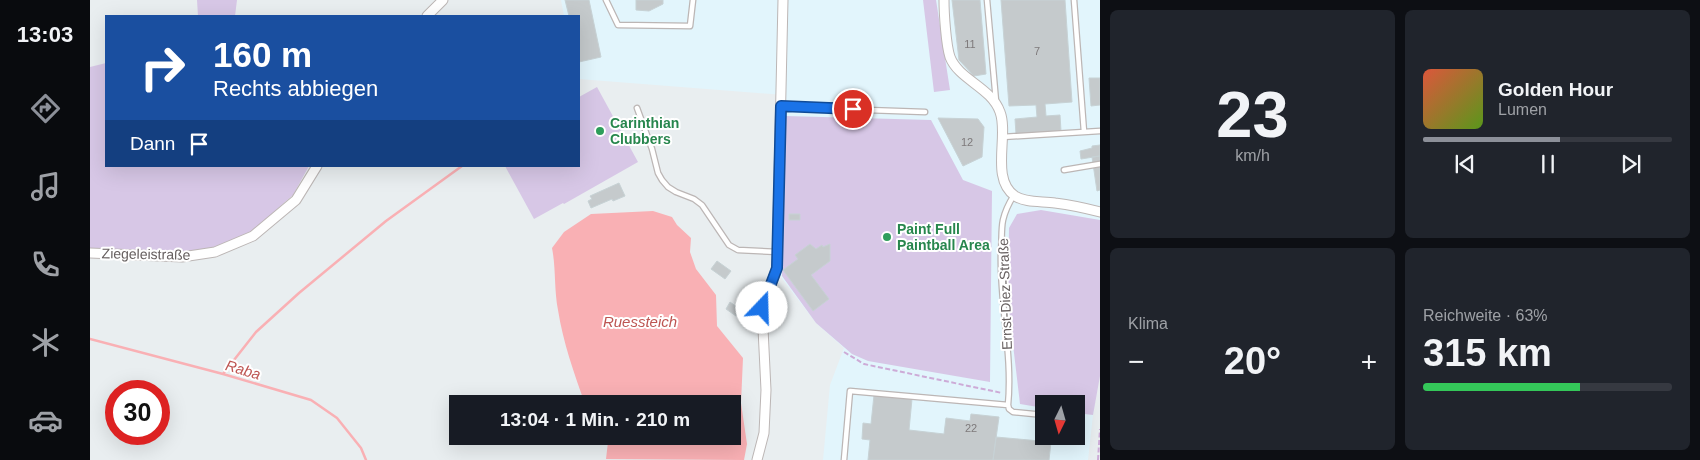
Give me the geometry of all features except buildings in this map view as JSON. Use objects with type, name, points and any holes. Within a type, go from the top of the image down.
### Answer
[{"type":"street","points":[[428,15],[442,0]]},
{"type":"street","points":[[757,460],[764,433],[766,390],[762,308],[776,274],[778,252],[783,0]]},
{"type":"street","points":[[944,0],[950,57],[959,70],[992,97],[1001,113],[1002,174],[1006,186],[1014,195],[1024,199],[1100,212]]},
{"type":"street","name":"Ziegeleistraße","points":[[90,253],[182,257],[214,252],[253,236],[296,200],[317,167]]},
{"type":"lane","points":[[606,0],[618,25],[690,26],[693,0]]},
{"type":"lane","points":[[987,0],[996,104]]},
{"type":"lane","points":[[1074,0],[1084,132]]},
{"type":"lane","points":[[781,106],[925,112]]},
{"type":"lane","points":[[637,108],[652,149],[658,173],[668,186],[702,205],[726,240],[734,248],[738,250],[778,252]]},
{"type":"lane","points":[[1002,138],[1100,131]]},
{"type":"lane","points":[[1064,170],[1100,164]]},
{"type":"lane","name":"Ernst-Diez-Straße","points":[[1008,405],[1009,394],[1001,265],[1002,220],[1007,206],[1014,195]]},
{"type":"lane","points":[[844,460],[850,391],[1008,405],[1009,409],[1013,412],[1035,414]]},
{"type":"path","points":[[844,352],[864,364],[1009,394]]},
{"type":"path","points":[[1098,460],[1100,429]]},
{"type":"shaded area","points":[[197,0],[237,0],[235,15],[198,15]]},
{"type":"shaded area","points":[[561,0],[1100,0],[1100,372],[1088,460],[823,460],[830,385],[844,348],[816,323],[781,277],[784,95],[580,79],[580,15],[564,15]]},
{"type":"shaded area","points":[[923,0],[936,0],[950,90],[934,92]]},
{"type":"shaded area","points":[[105,63],[105,167],[308,167],[293,195],[250,233],[218,246],[192,253],[90,250],[90,67]]},
{"type":"shaded area","name":"Carinthian Clubbers","points":[[597,87],[638,162],[534,219],[506,167],[580,167],[580,96]]},
{"type":"shaded area","name":"Paint Full Paintball Area","points":[[786,116],[931,120],[963,180],[992,191],[990,382],[868,361],[852,354],[816,323],[782,276]]},
{"type":"shaded area","points":[[1041,210],[1100,220],[1100,376],[1093,415],[1085,414],[1085,395],[1035,395],[1035,406],[1020,404],[1008,302],[1009,228],[1017,214]]},
{"type":"water","name":"Ruessteich","points":[[653,211],[672,217],[677,225],[691,238],[690,252],[696,269],[716,295],[717,326],[743,358],[741,403],[741,395],[582,395],[560,322],[552,248],[564,232],[591,214]]},
{"type":"water","name":"Ruessteich","points":[[741,403],[747,444],[744,460],[606,459],[608,445],[741,445]]},
{"type":"waterway","points":[[223,374],[256,332],[299,293],[386,221],[461,167]]},
{"type":"waterway","name":"Raba","points":[[90,339],[223,374],[311,400],[337,418],[361,448],[366,460]]},
{"type":"place","name":"Carinthian Clubbers","points":[[600,131]]},
{"type":"place","name":"Paint Full Paintball Area","points":[[887,237]]},
{"type":"route","points":[[762,308],[777,268],[781,106],[853,109]]}]
